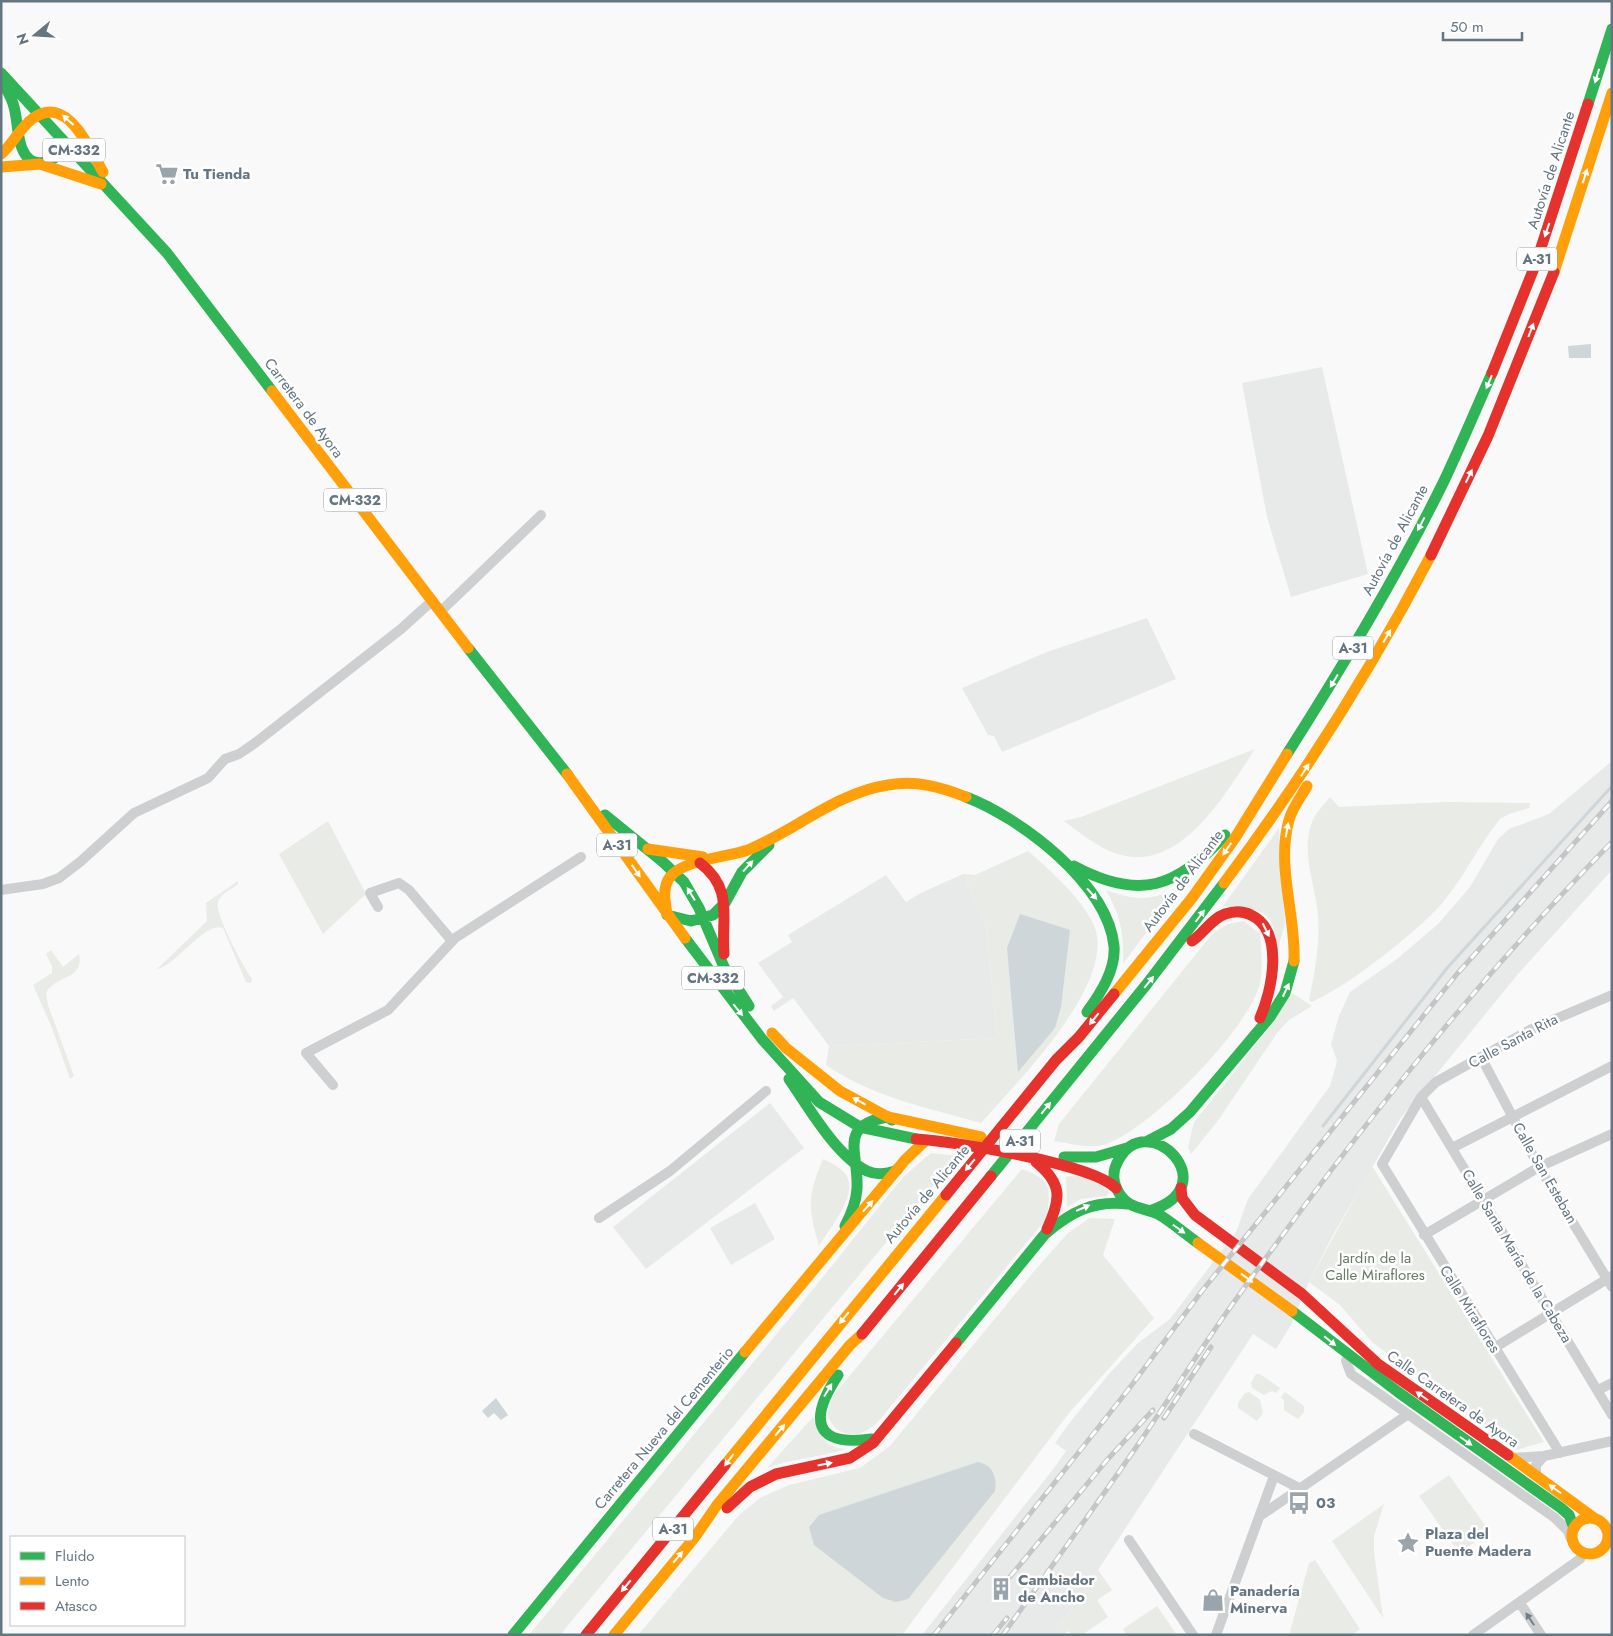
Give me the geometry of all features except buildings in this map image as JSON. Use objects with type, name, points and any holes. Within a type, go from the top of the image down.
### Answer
[{"type":"main road","name":"Autovía de Alicante","points":[[586,1635],[1056,1060],[1079,1038],[1192,898],[1235,838],[1252,808],[1344,664],[1440,489],[1470,425],[1536,263],[1612,29]]},
{"type":"main road","name":"Carretera de Ayora","points":[[1,73],[168,253],[440,612],[567,774]]},
{"type":"main road","name":"CM-332","points":[[1,81],[14,104],[18,136],[27,157],[40,164],[68,171],[108,187]]},
{"type":"main road","name":"A-31","points":[[614,1635],[695,1537],[717,1505],[850,1344],[869,1327],[1171,955],[1272,820],[1353,694],[1400,612],[1486,440],[1554,271],[1612,93]]},
{"type":"main road","name":"CM-332","points":[[1,154],[27,124],[40,114],[57,112],[72,121],[125,205]]},
{"type":"main road","name":"CM-332","points":[[1,167],[40,164],[52,161],[68,145]]},
{"type":"main road","points":[[1036,1155],[1078,1160],[1094,1159],[1148,1141],[1169,1130],[1190,1111],[1246,1042],[1267,1020],[1290,984],[1296,950],[1286,873],[1286,834],[1289,819],[1321,762],[1325,738]]},
{"type":"main road","name":"A-31","points":[[567,774],[608,817],[642,847],[674,871],[692,894],[704,919]]},
{"type":"main road","name":"A-31","points":[[567,774],[667,915]]},
{"type":"main road","points":[[780,834],[744,870],[724,903],[711,916],[686,922],[667,915],[665,887],[674,871],[685,866],[719,858],[758,845],[838,800],[856,793],[886,786],[916,783],[958,793],[989,806],[1088,875],[1111,883],[1144,887],[1165,883],[1191,870],[1252,808]]},
{"type":"main road","points":[[642,847],[684,855],[719,858]]},
{"type":"main road","points":[[1046,847],[1098,900],[1111,930],[1114,946],[1108,978],[1098,998],[1071,1033],[1056,1060]]},
{"type":"main road","points":[[700,863],[718,877],[724,892],[722,941],[728,975]]},
{"type":"main road","points":[[1171,955],[1196,938],[1221,915],[1239,911],[1259,918],[1267,928],[1270,940],[1272,981],[1263,1014],[1246,1042]]},
{"type":"main road","name":"CM-332","points":[[667,915],[762,1039],[819,1102],[860,1127]]},
{"type":"main road","points":[[704,919],[728,975],[759,1019],[786,1048],[840,1092],[888,1117],[901,1127],[908,1147],[905,1160]]},
{"type":"main road","points":[[762,1039],[803,1098],[854,1163],[873,1173],[888,1173],[897,1170],[926,1140]]},
{"type":"main road","points":[[695,1537],[750,1486],[776,1474],[850,1458],[873,1443],[1045,1234],[1067,1216],[1085,1206],[1108,1202],[1128,1204],[1149,1211],[1168,1203],[1180,1188],[1183,1177],[1179,1162],[1179,1138],[1190,1111]]},
{"type":"main road","points":[[854,1163],[853,1142],[860,1127],[874,1119],[888,1117]]},
{"type":"main road","name":"A-31","points":[[888,1117],[955,1130],[1086,1171],[1108,1181],[1128,1204]]},
{"type":"main road","name":"A-31","points":[[860,1127],[906,1139],[947,1141],[1036,1155]]},
{"type":"main road","points":[[1148,1141],[1154,1141],[1166,1147],[1179,1162]]},
{"type":"main road","points":[[1116,1188],[1114,1175],[1116,1160],[1127,1148]]},
{"type":"main road","points":[[1036,1155],[1056,1183],[1059,1197],[1056,1212],[1045,1234]]},
{"type":"main road","name":"Carretera Nueva del Cementerio","points":[[837,1240],[856,1200],[857,1180],[854,1163]]},
{"type":"main road","name":"Carretera Nueva del Cementerio","points":[[513,1635],[837,1240],[897,1170]]},
{"type":"main road","name":"Calle Carretera de Ayora","points":[[1180,1188],[1186,1206],[1219,1233],[1302,1294],[1378,1364],[1584,1508],[1594,1518]]},
{"type":"main road","name":"Calle Carretera de Ayora","points":[[1149,1211],[1159,1215],[1292,1311],[1348,1355],[1561,1508],[1569,1515],[1573,1533]]},
{"type":"main road","points":[[869,1327],[858,1349],[825,1394],[820,1403],[819,1414],[827,1433],[835,1440],[854,1443],[877,1438]]},
{"type":"main road","points":[[1594,1518],[1609,1527],[1608,1546],[1594,1553],[1583,1553],[1574,1546],[1573,1533],[1580,1521],[1594,1518]]},
{"type":"street","points":[[440,612],[541,516]]},
{"type":"street","points":[[1,890],[43,884],[59,878],[80,862],[134,813],[208,778],[225,759],[247,749],[401,629],[432,601]]},
{"type":"street","points":[[333,1086],[306,1053],[388,1010],[452,941],[580,857]]},
{"type":"street","points":[[378,907],[370,893],[398,883],[409,890],[452,941]]},
{"type":"street","name":"Calle Santa Rita","points":[[1382,1164],[1421,1097],[1436,1082],[1532,1029],[1612,995]]},
{"type":"street","name":"Calle San Esteban","points":[[1481,1057],[1539,1167],[1610,1280]]},
{"type":"street","points":[[1452,1148],[1612,1066]]},
{"type":"street","points":[[599,1218],[670,1171],[766,1090]]},
{"type":"street","name":"Calle Santa María de la Cabeza","points":[[1421,1097],[1612,1414]]},
{"type":"street","points":[[1424,1235],[1539,1167],[1612,1134]]},
{"type":"street","name":"Calle Miraflores","points":[[1382,1164],[1560,1453]]},
{"type":"street","points":[[1494,1348],[1610,1280]]},
{"type":"street","points":[[1348,1355],[1346,1362],[1351,1374],[1555,1518],[1568,1531],[1573,1533]]},
{"type":"street","points":[[1598,1390],[1612,1383]]},
{"type":"street","points":[[1260,1516],[1407,1415]]},
{"type":"street","points":[[1194,1434],[1299,1488]]},
{"type":"street","points":[[1510,1458],[1544,1456],[1612,1441]]},
{"type":"street","points":[[1536,1476],[1535,1467],[1544,1456]]},
{"type":"street","points":[[1216,1635],[1274,1476]]},
{"type":"street","points":[[1130,1540],[1193,1635]]},
{"type":"street","points":[[1473,1635],[1520,1603],[1580,1558],[1583,1553]]},
{"type":"street","points":[[1520,1603],[1541,1635]]},
{"type":"shaded area","points":[[1591,344],[1591,358],[1569,358],[1568,346]]},
{"type":"shaded area","points":[[1322,367],[1368,574],[1291,597],[1267,517],[1242,383]]},
{"type":"shaded area","points":[[1147,618],[1176,679],[1002,752],[994,736],[988,735],[962,688],[1047,652]]},
{"type":"shaded area","points":[[1612,761],[1612,870],[1518,974],[1400,1119],[1333,1235],[1309,1282],[1291,1325],[1276,1349],[1253,1334],[1098,1570],[1053,1635],[922,1635],[1066,1451],[1055,1443],[1071,1421],[1108,1375],[1138,1343],[1170,1319],[1236,1232],[1248,1199],[1330,1086],[1337,1061],[1331,1044],[1339,1016],[1350,992],[1397,959],[1438,924],[1470,887],[1498,839],[1509,829],[1549,814]]},
{"type":"shaded area","points":[[963,874],[986,928],[997,1038],[829,1046],[793,998],[774,1011],[771,1006],[783,997],[758,963],[792,942],[788,935],[886,875],[906,902]]},
{"type":"shaded area","points":[[1020,914],[1070,930],[1061,1007],[1055,1028],[1018,1072],[1007,948]]},
{"type":"shaded area","points":[[770,1103],[804,1148],[646,1269],[613,1227]]},
{"type":"shaded area","points":[[755,1203],[775,1239],[731,1265],[710,1228]]},
{"type":"shaded area","points":[[496,1398],[508,1415],[501,1420],[494,1413],[488,1418],[482,1411]]},
{"type":"shaded area","points":[[978,1462],[987,1466],[993,1472],[995,1491],[908,1599],[896,1602],[883,1598],[814,1545],[809,1527],[819,1515]]},
{"type":"green space","points":[[1255,749],[1233,783],[1205,819],[1190,834],[1172,847],[1154,855],[1134,857],[1115,853],[1097,844],[1064,821],[1081,817]]},
{"type":"green space","points":[[1330,797],[1339,807],[1447,802],[1530,803],[1529,808],[1500,819],[1452,891],[1418,927],[1362,972],[1326,995],[1311,1002],[1309,1000],[1316,958],[1318,916],[1308,858],[1309,834],[1313,819]]},
{"type":"green space","points":[[328,821],[366,894],[323,934],[279,854]]},
{"type":"green space","points":[[1279,828],[1285,924],[1278,949],[1272,925],[1262,913],[1247,908],[1223,906]]},
{"type":"green space","points":[[1028,851],[1079,901],[1092,921],[1098,944],[1093,971],[1080,999],[1040,1057],[981,1123],[881,1093],[844,1076],[826,1065],[829,1046],[997,1038],[986,928],[963,874],[975,875]]},
{"type":"green space","points":[[238,881],[238,884],[219,899],[218,908],[230,940],[252,979],[251,983],[246,982],[223,928],[208,931],[173,960],[156,970],[207,921],[206,903]]},
{"type":"green space","points":[[1178,889],[1123,964],[1123,943],[1118,917],[1106,890],[1135,898],[1142,898],[1158,896]]},
{"type":"green space","points":[[1244,921],[1260,934],[1262,965],[1260,983],[1252,1002],[1218,1051],[1169,1100],[1145,1121],[1122,1136],[1097,1146],[1054,1141],[1059,1124],[1213,933],[1228,924]]},
{"type":"green space","points":[[51,950],[63,967],[79,954],[80,962],[78,969],[50,987],[46,993],[48,1005],[74,1076],[70,1079],[52,1028],[33,985],[52,973],[52,966],[46,954]]},
{"type":"green space","points":[[1292,993],[1312,1006],[1289,1020],[1277,1033],[1217,1122],[1191,1154],[1188,1147],[1194,1122],[1266,1032]]},
{"type":"green space","points":[[931,1153],[958,1156],[560,1635],[529,1635],[903,1177]]},
{"type":"green space","points":[[823,1159],[844,1172],[849,1183],[849,1192],[841,1212],[819,1246],[811,1211],[811,1202],[814,1183]]},
{"type":"green space","name":"Jardín de la Calle Miraflores","points":[[1372,1166],[1544,1442],[1516,1450],[1372,1342],[1340,1305],[1309,1282]]},
{"type":"green space","points":[[1022,1169],[1039,1177],[1047,1186],[1049,1199],[1047,1218],[877,1423],[857,1434],[841,1432],[836,1429],[830,1421],[828,1410],[836,1392]]},
{"type":"green space","points":[[1083,1176],[1107,1189],[1109,1193],[1106,1196],[1081,1199],[1067,1207],[1066,1177]]},
{"type":"green space","points":[[1090,1218],[1115,1219],[1103,1255],[1154,1318],[1069,1413],[902,1635],[638,1635],[739,1515],[760,1498],[789,1485],[860,1468],[890,1446],[1036,1269],[1068,1233]]},
{"type":"green space","points":[[1256,1374],[1260,1374],[1280,1388],[1276,1393],[1272,1391],[1264,1395],[1252,1388],[1251,1383]]},
{"type":"green space","points":[[1249,1392],[1260,1400],[1263,1413],[1257,1421],[1238,1408],[1238,1403],[1245,1393]]},
{"type":"green space","points":[[1285,1392],[1304,1406],[1304,1412],[1298,1419],[1284,1410],[1284,1401],[1281,1397]]},
{"type":"green space","points":[[813,1417],[827,1443],[846,1449],[767,1468]]},
{"type":"green space","points":[[1449,1475],[1490,1532],[1459,1553],[1419,1496]]},
{"type":"green space","points":[[1384,1504],[1374,1536],[1374,1552],[1383,1618],[1332,1541]]},
{"type":"green space","points":[[1315,1560],[1360,1629],[1352,1635],[1289,1635],[1309,1563]]},
{"type":"green space","points":[[1098,1570],[1112,1590],[1097,1600],[1108,1617],[1082,1635],[1072,1635],[1069,1631],[1063,1635],[1053,1635]]},
{"type":"green space","points":[[1157,1606],[1177,1635],[1126,1635],[1123,1629]]},
{"type":"waterway","points":[[1323,1126],[1448,967],[1612,786]]},
{"type":"railway","points":[[934,1635],[1128,1390],[1202,1291],[1457,974],[1612,801]]},
{"type":"railway","points":[[1003,1635],[1104,1494],[1229,1309],[1364,1127],[1411,1068],[1509,953],[1612,842]]},
{"type":"railway","points":[[1164,1418],[1211,1347]]},
{"type":"railway","points":[[999,1590],[1107,1460],[1153,1410]]},
{"type":"railway","points":[[993,1635],[1007,1618]]},
{"type":"traffic: fast","points":[[1588,104],[1612,29]]},
{"type":"traffic: fast","points":[[1,73],[167,253],[272,391]]},
{"type":"traffic: fast","points":[[2,82],[12,100],[20,142],[29,159],[41,163],[49,161],[63,152],[69,145]]},
{"type":"traffic: fast","points":[[1287,754],[1349,654],[1408,551],[1444,481],[1492,373]]},
{"type":"traffic: fast","points":[[468,648],[567,774]]},
{"type":"traffic: fast","points":[[966,797],[1011,820],[1035,837],[1079,877],[1096,900],[1108,923],[1114,946],[1114,955],[1110,973],[1087,1012]]},
{"type":"traffic: fast","points":[[605,815],[663,862],[684,882],[699,908],[724,967],[749,1006]]},
{"type":"traffic: fast","points":[[1074,866],[1097,877],[1118,883],[1138,886],[1156,884],[1190,867],[1225,835]]},
{"type":"traffic: fast","points":[[667,915],[691,921],[713,915],[725,903],[742,872],[769,845]]},
{"type":"traffic: fast","points":[[991,1176],[1146,985],[1224,883]]},
{"type":"traffic: fast","points":[[685,938],[762,1039],[819,1102],[860,1127],[916,1139]]},
{"type":"traffic: fast","points":[[1148,1141],[1171,1129],[1190,1112],[1270,1017],[1285,993],[1294,961]]},
{"type":"traffic: fast","points":[[789,1079],[824,1130],[844,1154],[867,1171],[885,1173],[897,1170]]},
{"type":"traffic: fast","points":[[845,1226],[853,1208],[857,1189],[854,1152],[856,1134],[862,1126],[872,1121],[888,1117],[892,1120]]},
{"type":"traffic: fast","points":[[1149,1211],[1172,1200],[1182,1185],[1182,1170],[1174,1156],[1162,1146],[1146,1142],[1131,1146],[1118,1161],[1114,1173],[1114,1181],[1119,1193],[1127,1202],[1136,1207],[1158,1214],[1198,1243]]},
{"type":"traffic: fast","points":[[1064,1157],[1096,1157],[1127,1148]]},
{"type":"traffic: fast","points":[[956,1343],[1045,1234],[1064,1219],[1083,1209],[1104,1204],[1128,1204]]},
{"type":"traffic: fast","points":[[1292,1311],[1398,1392],[1561,1508],[1569,1515],[1574,1528]]},
{"type":"traffic: fast","points":[[513,1635],[745,1352]]},
{"type":"traffic: fast","points":[[838,1375],[823,1405],[820,1417],[822,1426],[828,1434],[838,1439],[872,1439]]},
{"type":"traffic: slow","points":[[1554,272],[1612,93]]},
{"type":"traffic: slow","points":[[1,154],[32,119],[45,113],[56,113],[66,118],[84,138],[103,172]]},
{"type":"traffic: slow","points":[[1,167],[40,164],[101,184]]},
{"type":"traffic: slow","points":[[272,391],[468,648]]},
{"type":"traffic: slow","points":[[1224,883],[1281,804],[1360,682],[1431,555]]},
{"type":"traffic: slow","points":[[1114,994],[1192,898],[1235,838],[1287,754]]},
{"type":"traffic: slow","points":[[567,774],[685,938]]},
{"type":"traffic: slow","points":[[667,914],[666,885],[667,881],[676,871],[695,863],[748,850],[851,796],[869,789],[908,783],[938,787],[966,797]]},
{"type":"traffic: slow","points":[[1294,961],[1294,944],[1285,873],[1286,837],[1290,816],[1307,786]]},
{"type":"traffic: slow","points":[[648,849],[703,857]]},
{"type":"traffic: slow","points":[[772,1033],[786,1048],[840,1091],[888,1117],[981,1137]]},
{"type":"traffic: slow","points":[[745,1352],[905,1160],[926,1140]]},
{"type":"traffic: slow","points":[[725,1465],[946,1195]]},
{"type":"traffic: slow","points":[[1198,1243],[1292,1311]]},
{"type":"traffic: slow","points":[[614,1635],[695,1537],[717,1505],[850,1345],[862,1334]]},
{"type":"traffic: slow","points":[[1508,1455],[1594,1518]]},
{"type":"traffic: slow","points":[[1590,1518],[1597,1519],[1603,1523],[1607,1529],[1608,1536],[1607,1543],[1603,1549],[1597,1553],[1590,1554],[1583,1553],[1577,1549],[1573,1543],[1572,1536],[1573,1529],[1577,1523],[1583,1519],[1590,1518]]},
{"type":"traffic: jam","points":[[1492,373],[1536,263],[1588,104]]},
{"type":"traffic: jam","points":[[1431,555],[1488,436],[1554,272]]},
{"type":"traffic: jam","points":[[700,863],[711,873],[722,893],[724,904],[724,954]]},
{"type":"traffic: jam","points":[[1192,941],[1216,919],[1228,913],[1245,913],[1262,923],[1272,948],[1273,962],[1268,993],[1260,1018]]},
{"type":"traffic: jam","points":[[946,1195],[1056,1060],[1079,1037],[1114,994]]},
{"type":"traffic: jam","points":[[916,1139],[990,1149],[1052,1162],[1080,1170],[1102,1179],[1116,1188]]},
{"type":"traffic: jam","points":[[1036,1162],[1051,1178],[1057,1193],[1055,1209],[1047,1229]]},
{"type":"traffic: jam","points":[[862,1334],[991,1176]]},
{"type":"traffic: jam","points":[[1181,1188],[1182,1198],[1195,1215],[1302,1294]]},
{"type":"traffic: jam","points":[[1302,1294],[1378,1364],[1508,1455]]},
{"type":"traffic: jam","points":[[727,1508],[750,1487],[776,1474],[850,1458],[873,1443],[956,1343]]},
{"type":"traffic: jam","points":[[586,1635],[725,1465]]},
{"type":"place","name":"Tu Tienda","points":[[167,174]]},
{"type":"place","name":"03","points":[[1299,1503]]},
{"type":"place","name":"Plaza del Puente Madera","points":[[1408,1543]]},
{"type":"place","name":"Cambiador de Ancho","points":[[1001,1589]]},
{"type":"place","name":"Panadería Minerva","points":[[1213,1600]]}]
